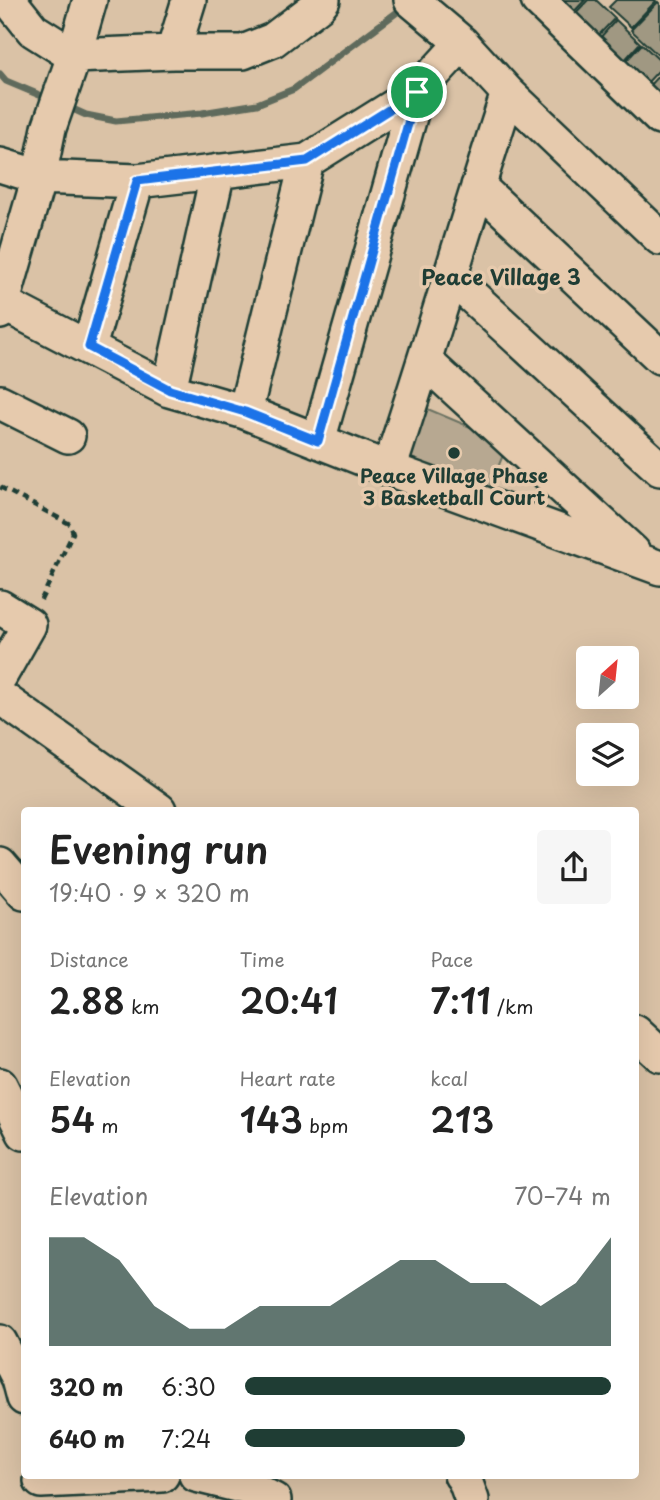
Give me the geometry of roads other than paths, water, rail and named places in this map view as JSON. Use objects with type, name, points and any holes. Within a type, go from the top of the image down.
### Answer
[{"type":"street","points":[[9,0],[33,30],[74,56],[243,52],[273,40],[323,0]]},
{"type":"street","points":[[90,0],[49,128],[38,177],[1,306],[89,347],[170,390],[245,412],[389,469],[653,565]]},
{"type":"street","points":[[173,52],[189,0]]},
{"type":"street","points":[[411,0],[462,43],[508,93],[660,238]]},
{"type":"street","points":[[538,0],[660,118]]},
{"type":"street","points":[[0,166],[38,177],[137,181],[307,161],[417,92],[462,43]]},
{"type":"street","points":[[318,441],[417,92]]},
{"type":"street","points":[[389,469],[508,93]]},
{"type":"street","points":[[245,412],[307,161]]},
{"type":"street","points":[[170,390],[218,172]]},
{"type":"street","points":[[89,347],[137,181]]},
{"type":"street","points":[[478,187],[660,357]]},
{"type":"street","points":[[450,276],[660,469]]},
{"type":"street","points":[[425,361],[653,565]]},
{"type":"street","points":[[0,402],[68,436]]},
{"type":"street","points":[[0,607],[29,625],[0,676]]},
{"type":"street","points":[[0,697],[155,807]]},
{"type":"street","points":[[0,865],[21,890]]},
{"type":"street","points":[[639,1036],[660,1055]]},
{"type":"street","points":[[0,1085],[21,1127]]},
{"type":"street","points":[[0,1342],[17,1383]]},
{"type":"street","points":[[40,1485],[113,1479]]},
{"type":"street","points":[[212,1479],[253,1489],[274,1500]]},
{"type":"street","points":[[464,1479],[472,1500]]},
{"type":"waterway","points":[[66,106],[86,115],[116,121],[202,113],[257,104],[294,89],[400,10]]},
{"type":"waterway","points":[[0,74],[6,81],[49,99]]},
{"type":"place","name":"Peace Village Phase 3 Basketball Court","points":[[454,453]]},
{"type":"district","name":"Peace Village 3","points":[[501,276]]}]
